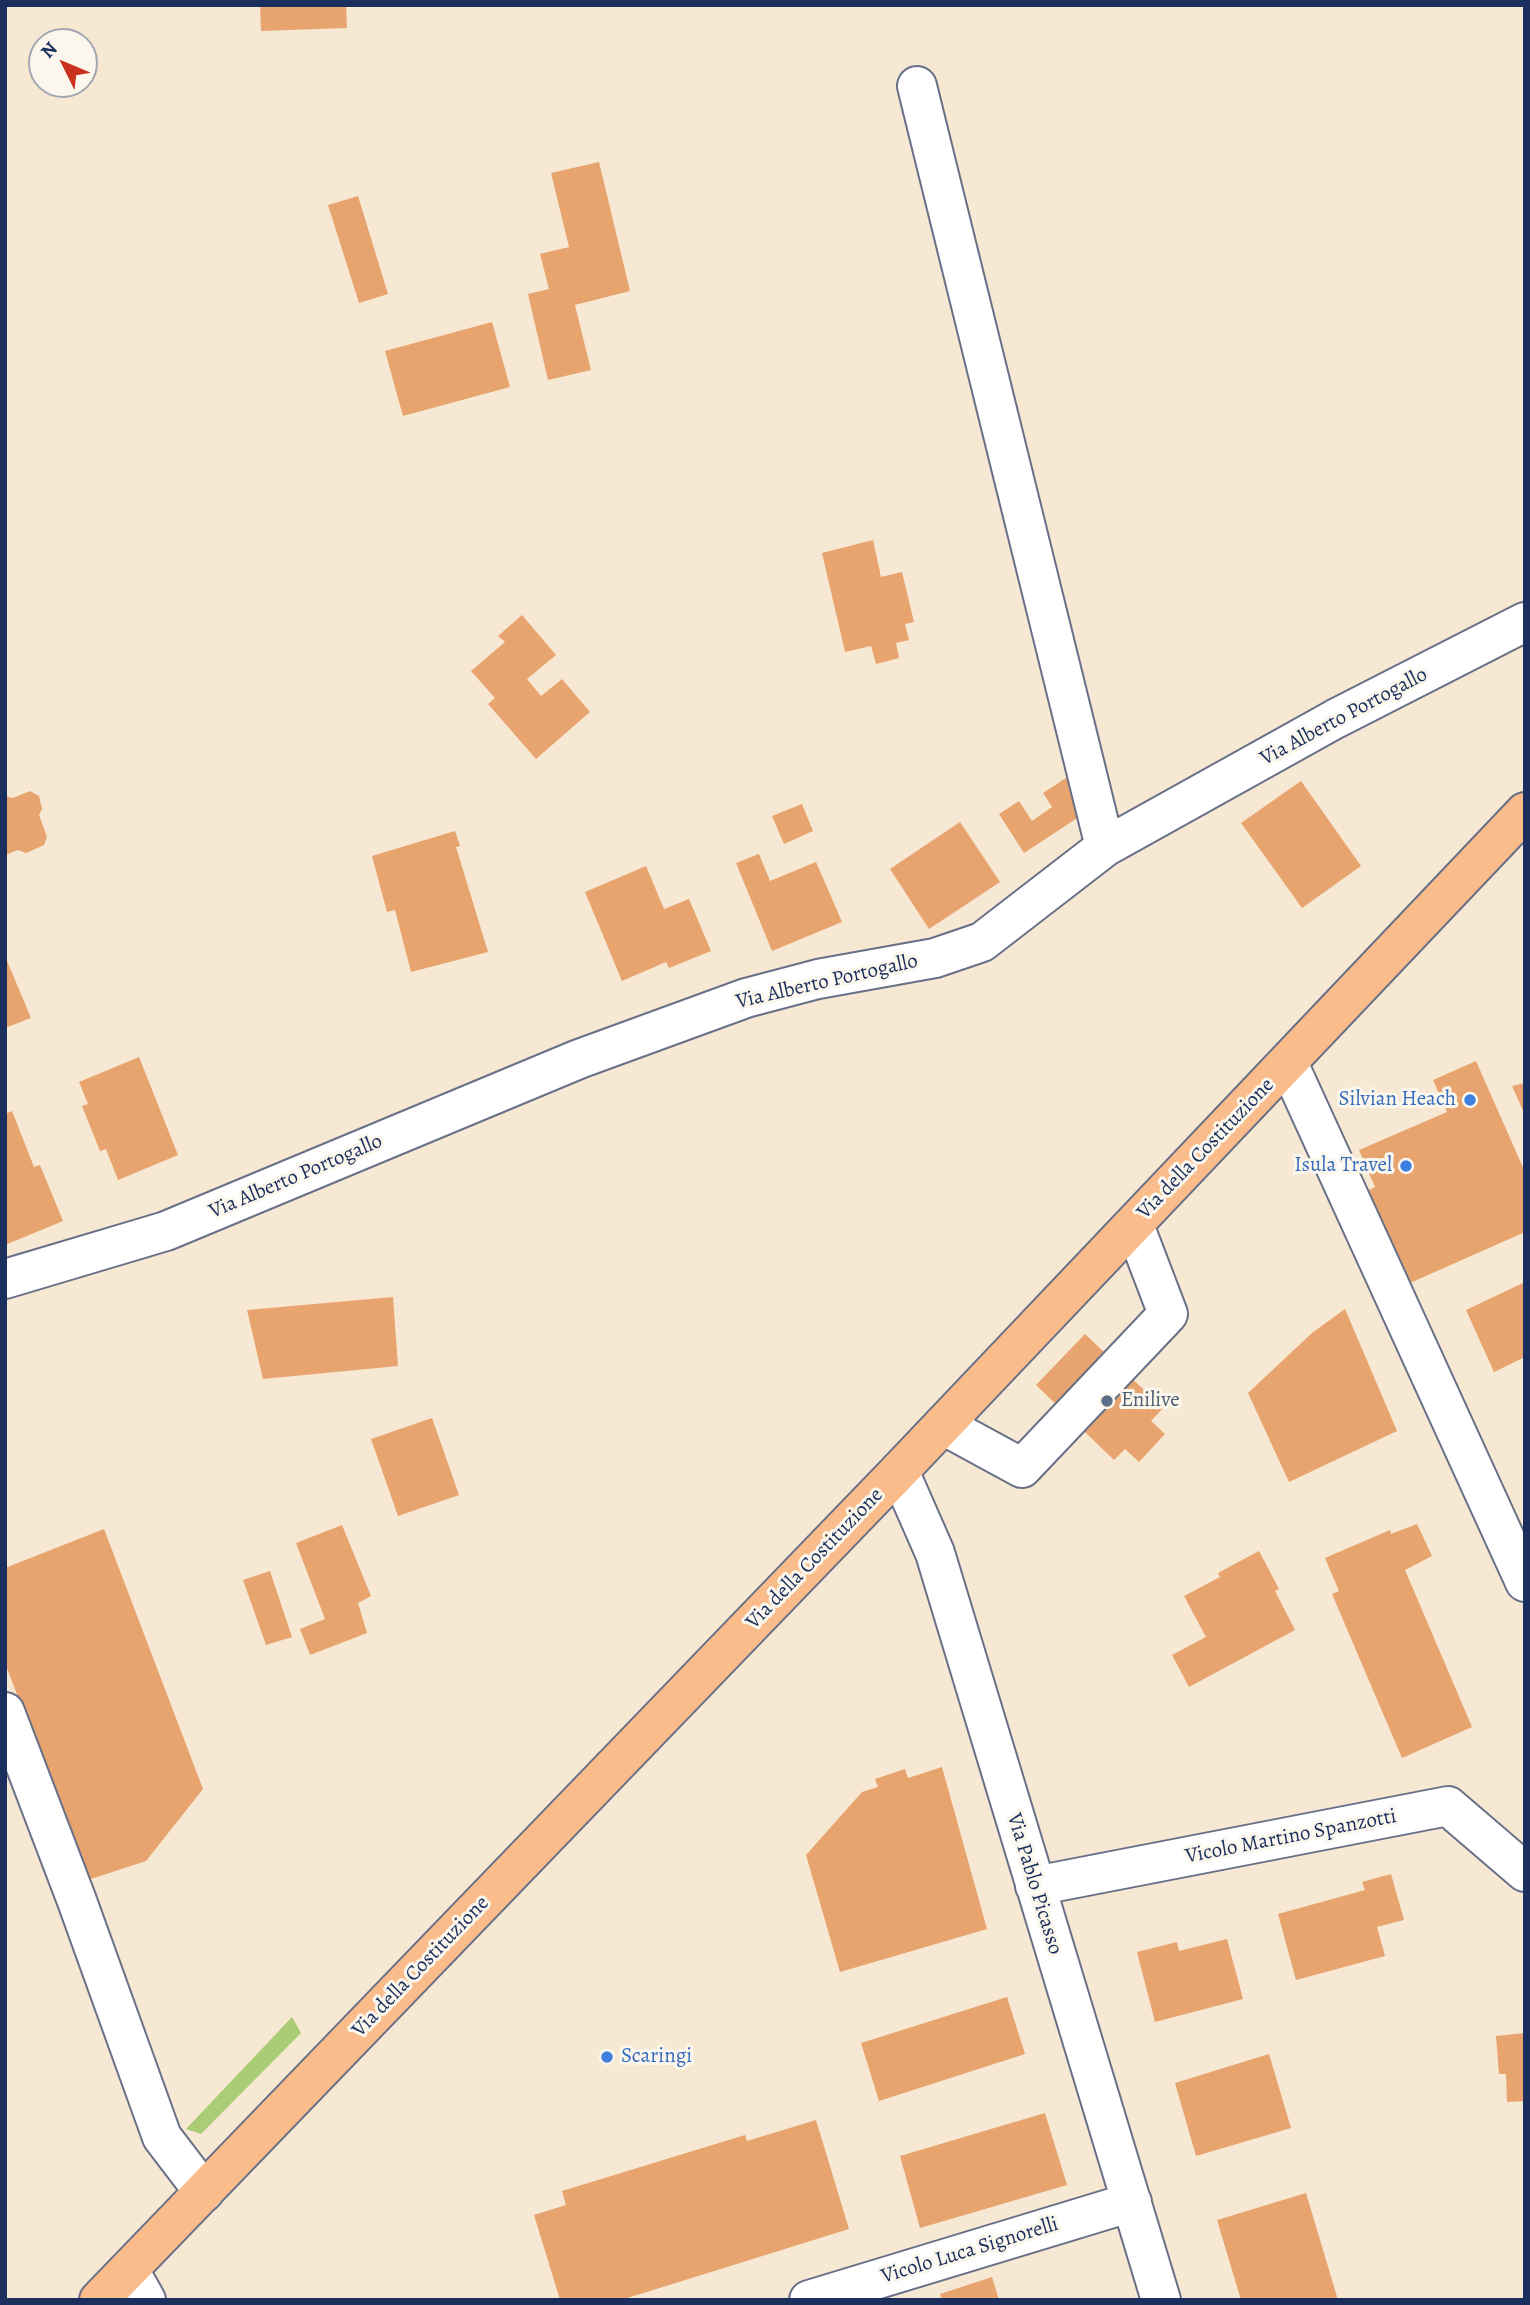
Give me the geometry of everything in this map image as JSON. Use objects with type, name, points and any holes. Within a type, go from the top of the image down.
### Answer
[{"type":"main road","name":"Via della Costituzione","points":[[99,2300],[137,2285],[204,2192],[899,1471],[1525,812]]},
{"type":"street","points":[[917,86],[1105,847]]},
{"type":"street","name":"Via Alberto Portogallo","points":[[5,1279],[166,1231],[579,1059],[746,998],[818,979],[935,958],[982,942],[1105,847],[1335,719],[1525,622]]},
{"type":"street","points":[[1288,1063],[1525,1582]]},
{"type":"street","points":[[943,1425],[1022,1468],[1168,1314],[1134,1225]]},
{"type":"street","name":"Via Pablo Picasso","points":[[899,1471],[934,1553],[1161,2300]]},
{"type":"street","points":[[5,1712],[162,2137],[204,2192]]},
{"type":"street","name":"Vicolo Martino Spanzotti","points":[[1035,1886],[1448,1806],[1525,1872]]},
{"type":"street","name":"Vicolo Luca Signorelli","points":[[809,2300],[1132,2202]]},
{"type":"green space","points":[[292,2017],[301,2033],[201,2134],[186,2129]]},
{"type":"building","points":[[260,5],[346,5],[347,28],[261,31]]},
{"type":"building","points":[[599,162],[630,291],[575,305],[591,370],[548,380],[528,294],[549,289],[540,254],[569,247],[551,173]]},
{"type":"building","points":[[358,196],[388,294],[359,303],[328,205]]},
{"type":"building","points":[[492,322],[510,387],[403,416],[385,351]]},
{"type":"building","points":[[873,540],[881,577],[902,572],[914,622],[905,624],[909,640],[896,643],[899,658],[876,664],[871,646],[845,652],[822,553]]},
{"type":"building","points":[[522,615],[556,655],[527,679],[541,696],[562,679],[590,712],[536,759],[488,704],[495,698],[471,671],[505,642],[498,636]]},
{"type":"building","points":[[1066,778],[1088,811],[1024,853],[999,814],[1019,801],[1032,821],[1052,807],[1043,793]]},
{"type":"building","points":[[1301,781],[1361,866],[1302,908],[1241,823]]},
{"type":"building","points":[[30,791],[39,796],[42,809],[39,815],[47,837],[44,845],[26,853],[18,850],[5,855],[5,796],[13,798]]},
{"type":"building","points":[[802,804],[813,831],[784,844],[772,816]]},
{"type":"building","points":[[960,822],[1000,882],[929,929],[890,869]]},
{"type":"building","points":[[455,831],[460,846],[456,847],[488,952],[411,972],[395,910],[387,912],[372,856]]},
{"type":"building","points":[[759,854],[770,881],[816,862],[842,922],[772,951],[736,863]]},
{"type":"building","points":[[646,866],[664,909],[689,899],[711,951],[669,968],[666,962],[622,981],[585,892]]},
{"type":"building","points":[[5,956],[31,1018],[5,1028]]},
{"type":"building","points":[[139,1057],[178,1155],[118,1180],[106,1149],[100,1151],[82,1106],[88,1104],[79,1082]]},
{"type":"building","points":[[1476,1061],[1525,1172],[1525,1232],[1401,1287],[1361,1194],[1375,1187],[1359,1150],[1447,1112],[1433,1080]]},
{"type":"building","points":[[1525,1083],[1525,1115],[1512,1086]]},
{"type":"building","points":[[12,1111],[34,1167],[40,1165],[63,1221],[5,1245],[5,1114]]},
{"type":"building","points":[[1525,1282],[1525,1357],[1494,1372],[1466,1310]]},
{"type":"building","points":[[393,1297],[398,1366],[263,1379],[247,1310]]},
{"type":"building","points":[[1345,1309],[1397,1431],[1289,1482],[1248,1393],[1312,1333]]},
{"type":"building","points":[[1085,1334],[1163,1408],[1151,1421],[1165,1434],[1139,1462],[1125,1449],[1114,1460],[1036,1385]]},
{"type":"building","points":[[432,1418],[459,1495],[398,1516],[371,1439]]},
{"type":"building","points":[[1417,1524],[1432,1556],[1405,1570],[1472,1727],[1402,1758],[1332,1594],[1339,1591],[1325,1558],[1390,1530],[1391,1534]]},
{"type":"building","points":[[342,1525],[371,1596],[358,1603],[367,1633],[310,1655],[300,1629],[325,1619],[296,1543]]},
{"type":"building","points":[[104,1529],[203,1789],[146,1861],[88,1880],[5,1663],[5,1568]]},
{"type":"building","points":[[1259,1551],[1279,1589],[1275,1591],[1295,1630],[1189,1687],[1172,1655],[1206,1637],[1184,1596],[1220,1577],[1218,1573]]},
{"type":"building","points":[[270,1571],[292,1637],[266,1645],[243,1580]]},
{"type":"building","points":[[942,1767],[987,1929],[840,1972],[806,1855],[862,1792],[878,1787],[875,1779],[905,1769],[908,1778]]},
{"type":"building","points":[[1391,1874],[1404,1920],[1377,1927],[1385,1956],[1296,1980],[1278,1914],[1365,1890],[1362,1882]]},
{"type":"building","points":[[1227,1939],[1243,1999],[1155,2022],[1137,1952],[1177,1942],[1179,1951]]},
{"type":"building","points":[[1007,1997],[1025,2054],[879,2101],[861,2043]]},
{"type":"building","points":[[1525,2033],[1525,2101],[1507,2102],[1506,2074],[1499,2074],[1496,2036]]},
{"type":"building","points":[[1269,2054],[1291,2128],[1196,2156],[1175,2083]]},
{"type":"building","points":[[1045,2113],[1067,2185],[920,2228],[900,2156]]},
{"type":"building","points":[[816,2120],[849,2229],[621,2300],[560,2300],[534,2215],[566,2205],[562,2191],[745,2135],[747,2141]]},
{"type":"building","points":[[1306,2193],[1338,2300],[1241,2300],[1217,2220]]},
{"type":"building","points":[[992,2277],[999,2300],[942,2300],[940,2294]]},
{"type":"place","name":"Silvian Heach","points":[[1470,1100]]},
{"type":"place","name":"Isula Travel","points":[[1406,1166]]},
{"type":"place","name":"Enilive","points":[[1107,1401]]},
{"type":"place","name":"Scaringi","points":[[607,2057]]}]
